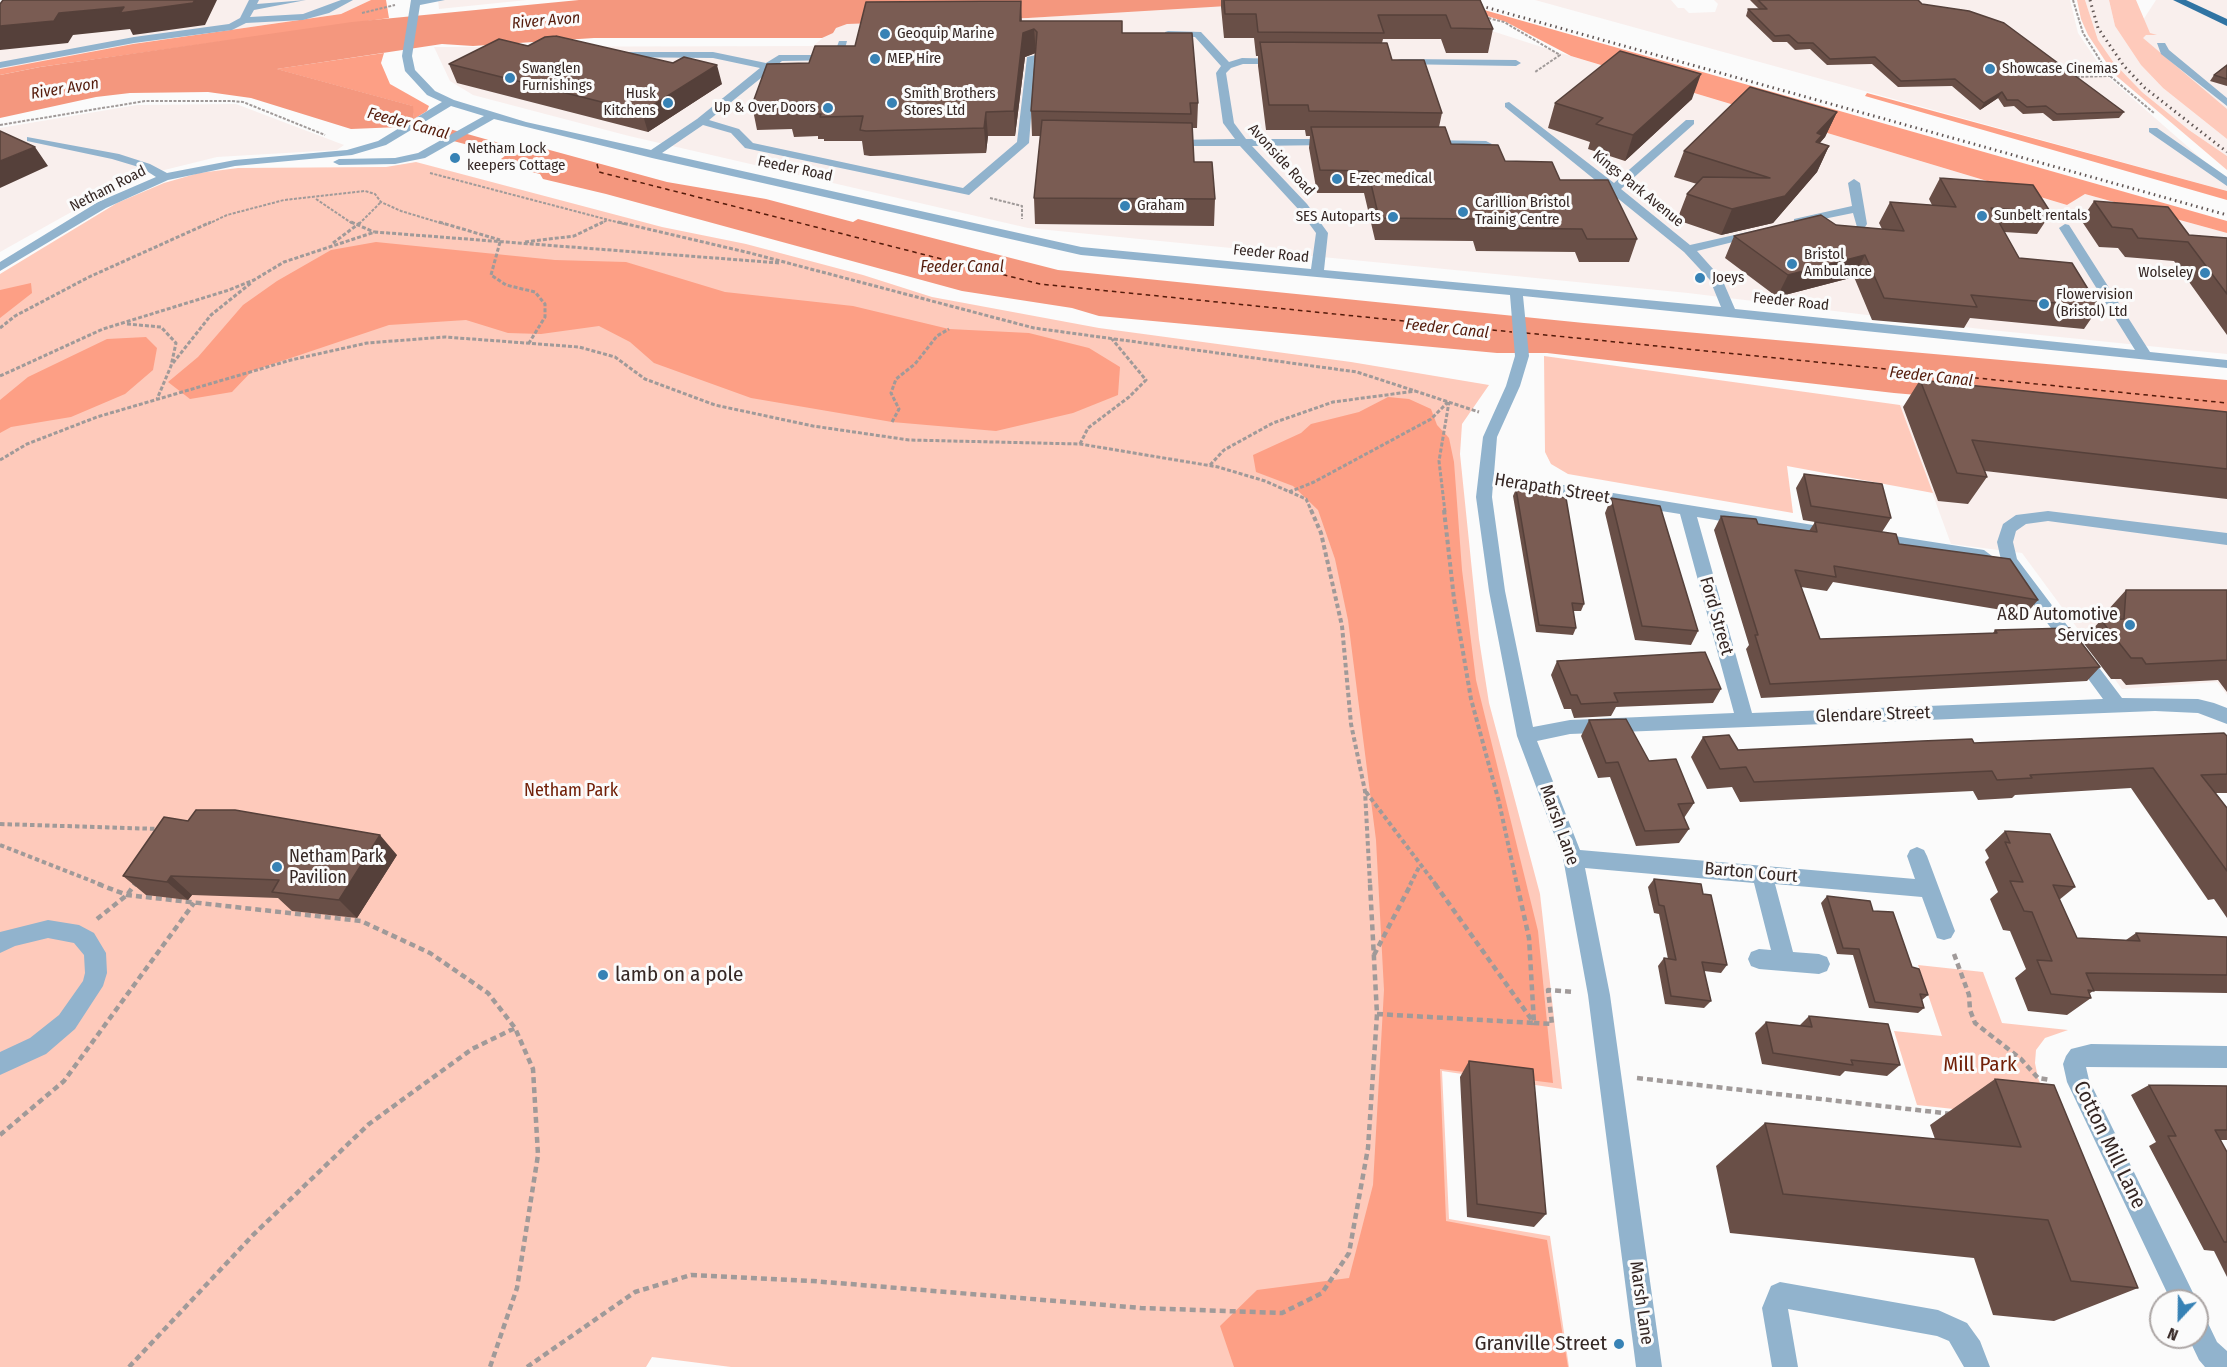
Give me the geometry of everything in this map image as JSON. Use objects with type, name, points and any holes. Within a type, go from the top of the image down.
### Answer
[{"type":"main road","points":[[2178,0],[2227,23]]},
{"type":"main road","points":[[2197,0],[2227,14]]},
{"type":"street","points":[[244,20],[252,4],[301,0]]},
{"type":"street","points":[[0,65],[134,40],[210,32],[232,27],[244,20],[303,17],[326,11],[348,0]]},
{"type":"street","points":[[416,5],[440,0]]},
{"type":"street","name":"Feeder Road","points":[[416,5],[407,56],[410,71],[418,83],[450,102],[492,116],[651,155],[1082,251],[1317,275],[1730,312],[2227,364]]},
{"type":"street","points":[[1151,34],[1198,34],[1227,66],[1242,61],[1289,61]]},
{"type":"street","points":[[651,155],[700,121],[779,58],[838,58],[843,43]]},
{"type":"street","points":[[2161,45],[2164,52],[2227,103]]},
{"type":"street","points":[[599,54],[713,56],[768,67]]},
{"type":"street","points":[[700,121],[735,131],[749,146],[965,192],[1023,143],[1032,57]]},
{"type":"street","points":[[1385,62],[1516,63]]},
{"type":"street","name":"Avonside Road","points":[[1227,66],[1221,73],[1229,123],[1244,144],[1303,207],[1322,232],[1317,275]]},
{"type":"street","name":"Netham Road","points":[[0,267],[102,205],[165,177],[235,163],[337,155],[372,146],[395,136],[450,102]]},
{"type":"street","name":"Kings Park Avenue","points":[[1509,105],[1688,249],[1709,269],[1730,312]]},
{"type":"street","name":"Netham Road","points":[[275,160],[395,161],[421,156],[492,116]]},
{"type":"street","points":[[1614,189],[1690,122]]},
{"type":"street","points":[[2153,130],[2227,182]]},
{"type":"street","points":[[31,138],[115,156],[146,166],[165,177]]},
{"type":"street","points":[[1151,143],[1347,142]]},
{"type":"street","points":[[1416,143],[1486,144]]},
{"type":"street","points":[[1854,183],[1861,224]]},
{"type":"street","points":[[1303,207],[1322,208]]},
{"type":"street","points":[[1790,224],[1858,207]]},
{"type":"street","points":[[2065,228],[2146,356]]},
{"type":"street","points":[[1688,249],[1768,230]]},
{"type":"street","name":"Marsh Lane","points":[[1516,292],[1522,356],[1513,386],[1497,417],[1490,437],[1484,497],[1497,591],[1526,736],[1573,858],[1599,995],[1649,1367]]},
{"type":"street","name":"Herapath Street","points":[[1485,478],[2009,560]]},
{"type":"street","name":"Ford Street","points":[[1687,511],[1745,720]]},
{"type":"street","points":[[2118,706],[2009,560],[2005,542],[2009,528],[2014,522],[2034,516],[2227,539]]},
{"type":"street","name":"Glendare Street","points":[[1526,736],[1569,727],[2118,706],[2189,705],[2223,715]]},
{"type":"street","points":[[1917,856],[1944,931]]},
{"type":"street","name":"Barton Court","points":[[1573,858],[1929,889]]},
{"type":"street","points":[[1762,874],[1785,961]]},
{"type":"street","points":[[0,943],[11,937],[48,929],[79,934],[87,940],[95,953],[96,973],[92,986],[67,1022],[38,1046],[0,1064]]},
{"type":"street","points":[[1759,958],[1819,964]]},
{"type":"street","name":"Cotton Mill Lane","points":[[2178,1289],[2078,1082],[2074,1064],[2079,1057],[2091,1055],[2227,1057]]},
{"type":"street","points":[[1785,1367],[1775,1308],[1780,1295],[1938,1323],[1958,1332],[1971,1350],[1977,1367]]},
{"type":"street","points":[[2207,1349],[2224,1367]]},
{"type":"path","points":[[2073,0],[2083,33],[2110,76],[2158,117]]},
{"type":"path","points":[[2068,77],[2110,76]]},
{"type":"path","points":[[0,125],[145,100],[232,101],[243,102],[312,131],[372,146]]},
{"type":"path","points":[[424,172],[1034,328],[1357,372],[1497,417]]},
{"type":"path","points":[[0,327],[15,316],[89,277],[228,215],[284,200],[365,192],[375,194],[381,202],[401,211],[508,242],[574,236],[607,220]]},
{"type":"path","points":[[965,192],[1022,206],[1023,238]]},
{"type":"path","points":[[314,198],[357,226],[375,232],[789,264]]},
{"type":"path","points":[[329,245],[357,226],[381,202]]},
{"type":"path","points":[[171,366],[211,315],[254,280],[284,262],[329,245],[375,232]]},
{"type":"path","points":[[500,242],[491,275],[506,285],[535,292],[545,304],[545,317],[529,342]]},
{"type":"path","points":[[0,377],[103,329],[254,280]]},
{"type":"path","points":[[120,324],[161,327],[176,343],[171,366],[157,400]]},
{"type":"path","points":[[892,422],[899,409],[891,393],[896,379],[915,364],[938,336],[949,329]]},
{"type":"path","points":[[0,460],[27,444],[97,417],[291,360],[367,343],[445,337],[579,347],[615,357],[645,379],[715,405],[813,426],[909,440],[1080,444],[1210,465],[1265,481],[1306,499],[1321,533],[1342,626],[1351,724],[1365,791],[1377,1014],[1368,1148],[1349,1253],[1322,1293],[1282,1313],[1141,1308],[813,1281],[691,1275],[635,1292],[527,1367]]},
{"type":"path","points":[[1080,444],[1088,428],[1129,397],[1146,380],[1112,338]]},
{"type":"path","points":[[1210,465],[1224,450],[1273,423],[1333,402],[1418,391]]},
{"type":"path","points":[[1289,492],[1314,482],[1431,419],[1449,402]]},
{"type":"path","points":[[1449,402],[1439,461],[1454,599],[1471,699],[1499,802],[1529,938],[1534,1023]]},
{"type":"path","points":[[1365,791],[1534,1023]]},
{"type":"path","points":[[0,824],[164,830]]},
{"type":"path","points":[[0,845],[127,895],[361,921],[430,953],[488,993],[515,1028],[533,1069],[538,1155],[517,1288],[490,1367]]},
{"type":"path","points":[[1374,955],[1420,865]]},
{"type":"path","points":[[79,934],[127,895],[141,876]]},
{"type":"path","points":[[0,1135],[64,1082],[194,903]]},
{"type":"path","points":[[1944,931],[1961,969],[1975,1023],[2021,1059],[2038,1078],[2078,1082]]},
{"type":"path","points":[[1377,1014],[1552,1024],[1548,990],[1599,995]]},
{"type":"path","points":[[129,1367],[253,1235],[369,1124],[472,1049],[515,1028]]},
{"type":"path","points":[[1610,1074],[1964,1115]]},
{"type":"path","points":[[2035,1086],[2038,1078]]},
{"type":"shaded area","points":[[123,0],[371,0],[341,14],[133,44],[0,69],[0,12]]},
{"type":"shaded area","points":[[371,0],[386,0],[389,18],[40,67],[0,75],[0,69],[133,44],[341,14]]},
{"type":"shaded area","points":[[438,0],[527,0],[439,9]]},
{"type":"shaded area","points":[[1396,0],[1554,51],[2067,205],[2085,194],[2227,233],[2227,354],[1981,329],[1688,293],[1028,228],[629,136],[473,95],[450,81],[434,47],[813,46],[835,28],[847,24],[1028,18],[1208,6],[1313,8]]},
{"type":"shaded area","points":[[1437,0],[1449,0],[2227,221],[2227,233],[2085,194],[2067,205],[1571,56],[1506,22]]},
{"type":"shaded area","points":[[1535,0],[1671,0],[1678,8],[1684,8],[1689,13],[1715,12],[1718,4],[1714,0],[2070,0],[2078,33],[2107,76],[2203,160],[2227,177],[2227,191]]},
{"type":"shaded area","points":[[2085,0],[2109,0],[2115,26],[2141,65],[2163,88],[2227,139],[2227,156],[2189,130],[2142,92],[2114,63],[2098,40]]},
{"type":"shaded area","points":[[2156,0],[2227,0],[2227,111],[2134,34]]},
{"type":"shaded area","points":[[384,53],[381,63],[390,84],[429,106],[427,111],[414,119],[412,106],[276,69]]},
{"type":"shaded area","points":[[1867,93],[2227,191],[2227,200],[1865,96]]},
{"type":"shaded area","points":[[236,104],[344,145],[337,150],[217,157],[132,178],[0,252],[0,128],[137,105]]},
{"type":"shaded area","points":[[376,242],[555,260],[626,262],[725,292],[853,306],[949,329],[1029,333],[1089,348],[1120,367],[1118,395],[1073,413],[996,431],[892,422],[751,398],[654,363],[630,342],[599,326],[541,334],[508,333],[466,320],[389,325],[252,371],[232,392],[190,399],[168,382],[198,357],[243,305],[277,281],[331,250]]},
{"type":"shaded area","points":[[31,283],[32,293],[0,318],[0,290]]},
{"type":"shaded area","points":[[146,337],[157,348],[153,370],[125,394],[71,417],[11,427],[0,433],[0,400],[28,377],[107,339]]},
{"type":"shaded area","points":[[1388,397],[1409,399],[1431,409],[1437,425],[1449,438],[1454,462],[1462,570],[1476,680],[1538,931],[1553,1083],[1440,1069],[1446,1221],[1547,1240],[1568,1367],[1234,1367],[1220,1326],[1257,1290],[1349,1278],[1373,1185],[1384,990],[1376,840],[1348,620],[1335,559],[1318,510],[1293,486],[1256,472],[1253,455],[1301,433],[1311,424],[1359,412]]},
{"type":"shaded area","points":[[1900,405],[2227,437],[2227,695],[2217,682],[2122,689],[2022,553],[1951,544]]},
{"type":"green space","points":[[2077,0],[2085,0],[2098,40],[2114,63],[2142,92],[2189,130],[2227,156],[2227,170],[2114,74],[2088,35],[2081,19]]},
{"type":"green space","points":[[2109,0],[2136,0],[2150,33],[2157,35],[2146,35],[2143,38],[2227,109],[2227,139],[2163,88],[2141,65],[2115,26]]},
{"type":"green space","name":"Netham Park","points":[[416,162],[662,227],[746,244],[863,275],[932,297],[1099,328],[1351,362],[1489,385],[1462,424],[1460,454],[1479,639],[1489,703],[1540,894],[1562,1089],[1442,1071],[1449,1219],[1550,1236],[1569,1367],[731,1367],[652,1357],[646,1367],[0,1367],[0,274],[117,203],[164,183],[199,173],[238,168],[386,167]]},
{"type":"green space","points":[[1544,356],[1900,405],[1933,493],[1787,466],[1793,513],[1568,474],[1551,464],[1545,452]]},
{"type":"green space","name":"Mill Park","points":[[1918,965],[1983,972],[2002,1023],[2068,1030],[2045,1038],[2036,1050],[2035,1063],[2038,1078],[2054,1120],[1917,1105],[1894,1031],[1942,1036]]},
{"type":"water","points":[[579,0],[1327,0],[1028,18],[847,24],[836,28],[833,33],[822,38],[594,38],[473,46],[442,44],[277,69],[413,106],[414,119],[517,148],[535,146],[667,182],[766,199],[853,222],[858,219],[1058,270],[1584,323],[2227,380],[2227,422],[1894,393],[1547,353],[1497,353],[1099,316],[1072,308],[962,291],[543,179],[540,174],[496,163],[506,155],[400,127],[351,129],[251,98],[208,92],[130,93],[96,97],[0,118],[0,75],[40,67],[352,22]]},
{"type":"building","points":[[3,0],[195,0],[193,3],[120,13],[124,7],[59,13],[54,21],[0,26],[0,4]]},
{"type":"building","points":[[1224,0],[1480,0],[1493,29],[1451,28],[1446,15],[1378,15],[1384,33],[1258,32],[1256,14],[1225,14]]},
{"type":"building","name":"Showcase Cinemas","points":[[1758,0],[1918,0],[1922,4],[1969,11],[2004,23],[2124,112],[2057,114],[2046,106],[2027,107],[2018,100],[2007,100],[2002,92],[1984,103],[1955,79],[1901,81],[1875,57],[1830,59],[1813,43],[1798,43],[1789,35],[1775,36],[1748,9],[1767,9]]},
{"type":"building","points":[[1021,1],[1020,21],[1122,21],[1122,33],[1192,33],[1198,103],[1190,103],[1191,114],[1031,111],[1037,32],[1034,29],[1023,33],[1014,111],[986,112],[984,128],[866,131],[860,130],[863,116],[820,117],[821,114],[813,114],[814,112],[788,112],[791,105],[752,105],[767,64],[809,63],[815,46],[855,46],[866,2]]},
{"type":"building","points":[[556,36],[673,63],[684,57],[717,65],[642,112],[449,64],[499,39],[528,46],[545,37]]},
{"type":"building","points":[[1260,42],[1387,43],[1392,60],[1424,60],[1442,113],[1309,111],[1308,105],[1269,105]]},
{"type":"building","points":[[1620,51],[1701,74],[1633,135],[1596,124],[1603,118],[1555,103]]},
{"type":"building","points":[[2227,65],[2227,79],[2214,75]]},
{"type":"building","points":[[1750,87],[1837,112],[1817,133],[1822,135],[1816,142],[1829,146],[1785,196],[1732,209],[1687,194],[1703,177],[1770,178],[1684,151]]},
{"type":"building","points":[[1042,120],[1192,123],[1194,162],[1212,162],[1215,199],[1034,198]]},
{"type":"building","points":[[1311,127],[1445,127],[1451,144],[1498,145],[1505,161],[1552,162],[1560,180],[1608,180],[1637,239],[1587,239],[1582,229],[1482,228],[1479,219],[1379,218],[1368,171],[1320,170]]},
{"type":"building","points":[[0,131],[35,147],[0,161]]},
{"type":"building","points":[[1940,178],[2033,185],[2051,213],[1991,208],[2019,258],[2072,263],[2099,307],[1971,295],[1977,307],[1884,298],[1865,255],[1788,275],[1734,236],[1821,215],[1836,225],[1904,231],[1890,202],[1956,207]]},
{"type":"building","points":[[2094,201],[2168,207],[2189,235],[2227,238],[2227,294],[2188,242],[2138,238],[2132,229],[2112,227]]},
{"type":"building","points":[[1920,380],[2227,412],[2227,469],[1972,440],[1987,477],[1957,473]]},
{"type":"building","points":[[1804,474],[1882,484],[1891,518],[1811,506]]},
{"type":"building","points":[[1516,489],[1566,498],[1584,604],[1572,603],[1576,628],[1539,625]]},
{"type":"building","points":[[1611,498],[1660,506],[1698,631],[1642,626]]},
{"type":"building","points":[[1721,516],[1756,519],[1758,524],[1817,532],[1815,522],[1896,534],[1899,544],[2010,559],[2038,600],[1834,566],[1836,577],[1795,570],[1820,639],[2070,628],[2100,667],[1770,684],[1755,635],[1758,635]]},
{"type":"building","points":[[2126,590],[2227,590],[2227,660],[2146,664],[2142,658],[2131,658],[2101,620],[2124,619]]},
{"type":"building","points":[[1705,652],[1721,689],[1614,693],[1618,702],[1581,704],[1577,695],[1571,695],[1557,661]]},
{"type":"building","points":[[1626,719],[1649,761],[1676,759],[1694,803],[1678,804],[1689,829],[1645,831],[1618,762],[1606,763],[1589,720]]},
{"type":"building","points":[[2224,733],[2227,736],[2227,774],[2201,775],[2227,808],[2227,871],[2153,768],[2030,775],[2032,778],[1997,780],[1992,771],[1754,782],[1746,767],[1720,769],[1703,737],[1729,735],[1738,750],[1972,739],[1974,743]]},
{"type":"building","name":"Netham Park Pavilion","points":[[196,810],[235,810],[380,835],[339,900],[272,892],[279,880],[171,876],[167,882],[123,876],[164,817],[188,821]]},
{"type":"building","points":[[2005,831],[2050,834],[2075,887],[2053,885],[2077,938],[2140,941],[2136,933],[2227,937],[2227,975],[2086,973],[2094,991],[2088,990],[2091,998],[2051,994],[2037,960],[2052,961],[2032,912],[2024,911],[2010,881],[2023,882],[2005,842],[2010,843]]},
{"type":"building","points":[[1654,879],[1701,884],[1703,894],[1711,895],[1727,965],[1702,962],[1711,1001],[1671,996],[1664,958],[1676,960],[1664,906],[1659,905]]},
{"type":"building","points":[[1827,896],[1870,901],[1873,911],[1893,912],[1912,967],[1919,969],[1928,995],[1920,994],[1924,1008],[1875,1002],[1859,949],[1843,948]]},
{"type":"building","points":[[1809,1016],[1888,1024],[1900,1065],[1851,1060],[1853,1065],[1773,1053],[1766,1022],[1812,1027]]},
{"type":"building","points":[[1469,1061],[1533,1069],[1546,1214],[1477,1204]]},
{"type":"building","points":[[1995,1079],[2054,1085],[2138,1288],[2071,1281],[2048,1220],[1783,1194],[1765,1123],[2021,1147]]},
{"type":"building","points":[[2149,1085],[2227,1086],[2227,1130],[2215,1130],[2227,1152],[2227,1242],[2224,1242],[2168,1136],[2176,1136]]},
{"type":"ferry route","points":[[597,164],[599,172],[1040,284],[1512,332]]},
{"type":"ferry route","points":[[1526,333],[2227,403]]},
{"type":"railway","points":[[1460,0],[2227,215]]},
{"type":"railway","points":[[2090,0],[2098,28],[2124,66],[2145,88],[2227,152]]},
{"type":"place","name":"Geoquip Marine","points":[[885,34]]},
{"type":"place","name":"MEP Hire","points":[[875,59]]},
{"type":"place","name":"Showcase Cinemas","points":[[1990,69]]},
{"type":"place","name":"Swanglen Furnishings","points":[[510,78]]},
{"type":"place","name":"Husk Kitchens","points":[[668,103]]},
{"type":"place","name":"Smith Brothers Stores Ltd","points":[[892,103]]},
{"type":"place","name":"Up & Over Doors","points":[[828,108]]},
{"type":"place","name":"Netham Lock keepers Cottage","points":[[455,158]]},
{"type":"place","name":"E-zec medical","points":[[1337,179]]},
{"type":"place","name":"Graham","points":[[1125,206]]},
{"type":"place","name":"Carillion Bristol Trainig Centre","points":[[1463,212]]},
{"type":"place","name":"Sunbelt rentals","points":[[1982,216]]},
{"type":"place","name":"SES Autoparts","points":[[1393,217]]},
{"type":"place","name":"Bristol Ambulance","points":[[1792,264]]},
{"type":"place","name":"Wolseley","points":[[2205,273]]},
{"type":"place","name":"Joeys","points":[[1700,278]]},
{"type":"place","name":"Flowervision (Bristol) Ltd","points":[[2044,304]]},
{"type":"place","name":"A&D Automotive Services","points":[[2130,625]]},
{"type":"place","name":"Netham Park Pavilion","points":[[277,867]]},
{"type":"place","name":"lamb on a pole","points":[[603,975]]},
{"type":"place","name":"Granville Street","points":[[1619,1344]]},
{"type":"water label","name":"River Avon","points":[[546,21]]},
{"type":"water label","name":"River Avon","points":[[65,89]]},
{"type":"water label","name":"Feeder Canal","points":[[408,124]]},
{"type":"water label","name":"Feeder Canal","points":[[962,268]]},
{"type":"water label","name":"Feeder Canal","points":[[1447,329]]},
{"type":"water label","name":"Feeder Canal","points":[[1931,377]]}]
